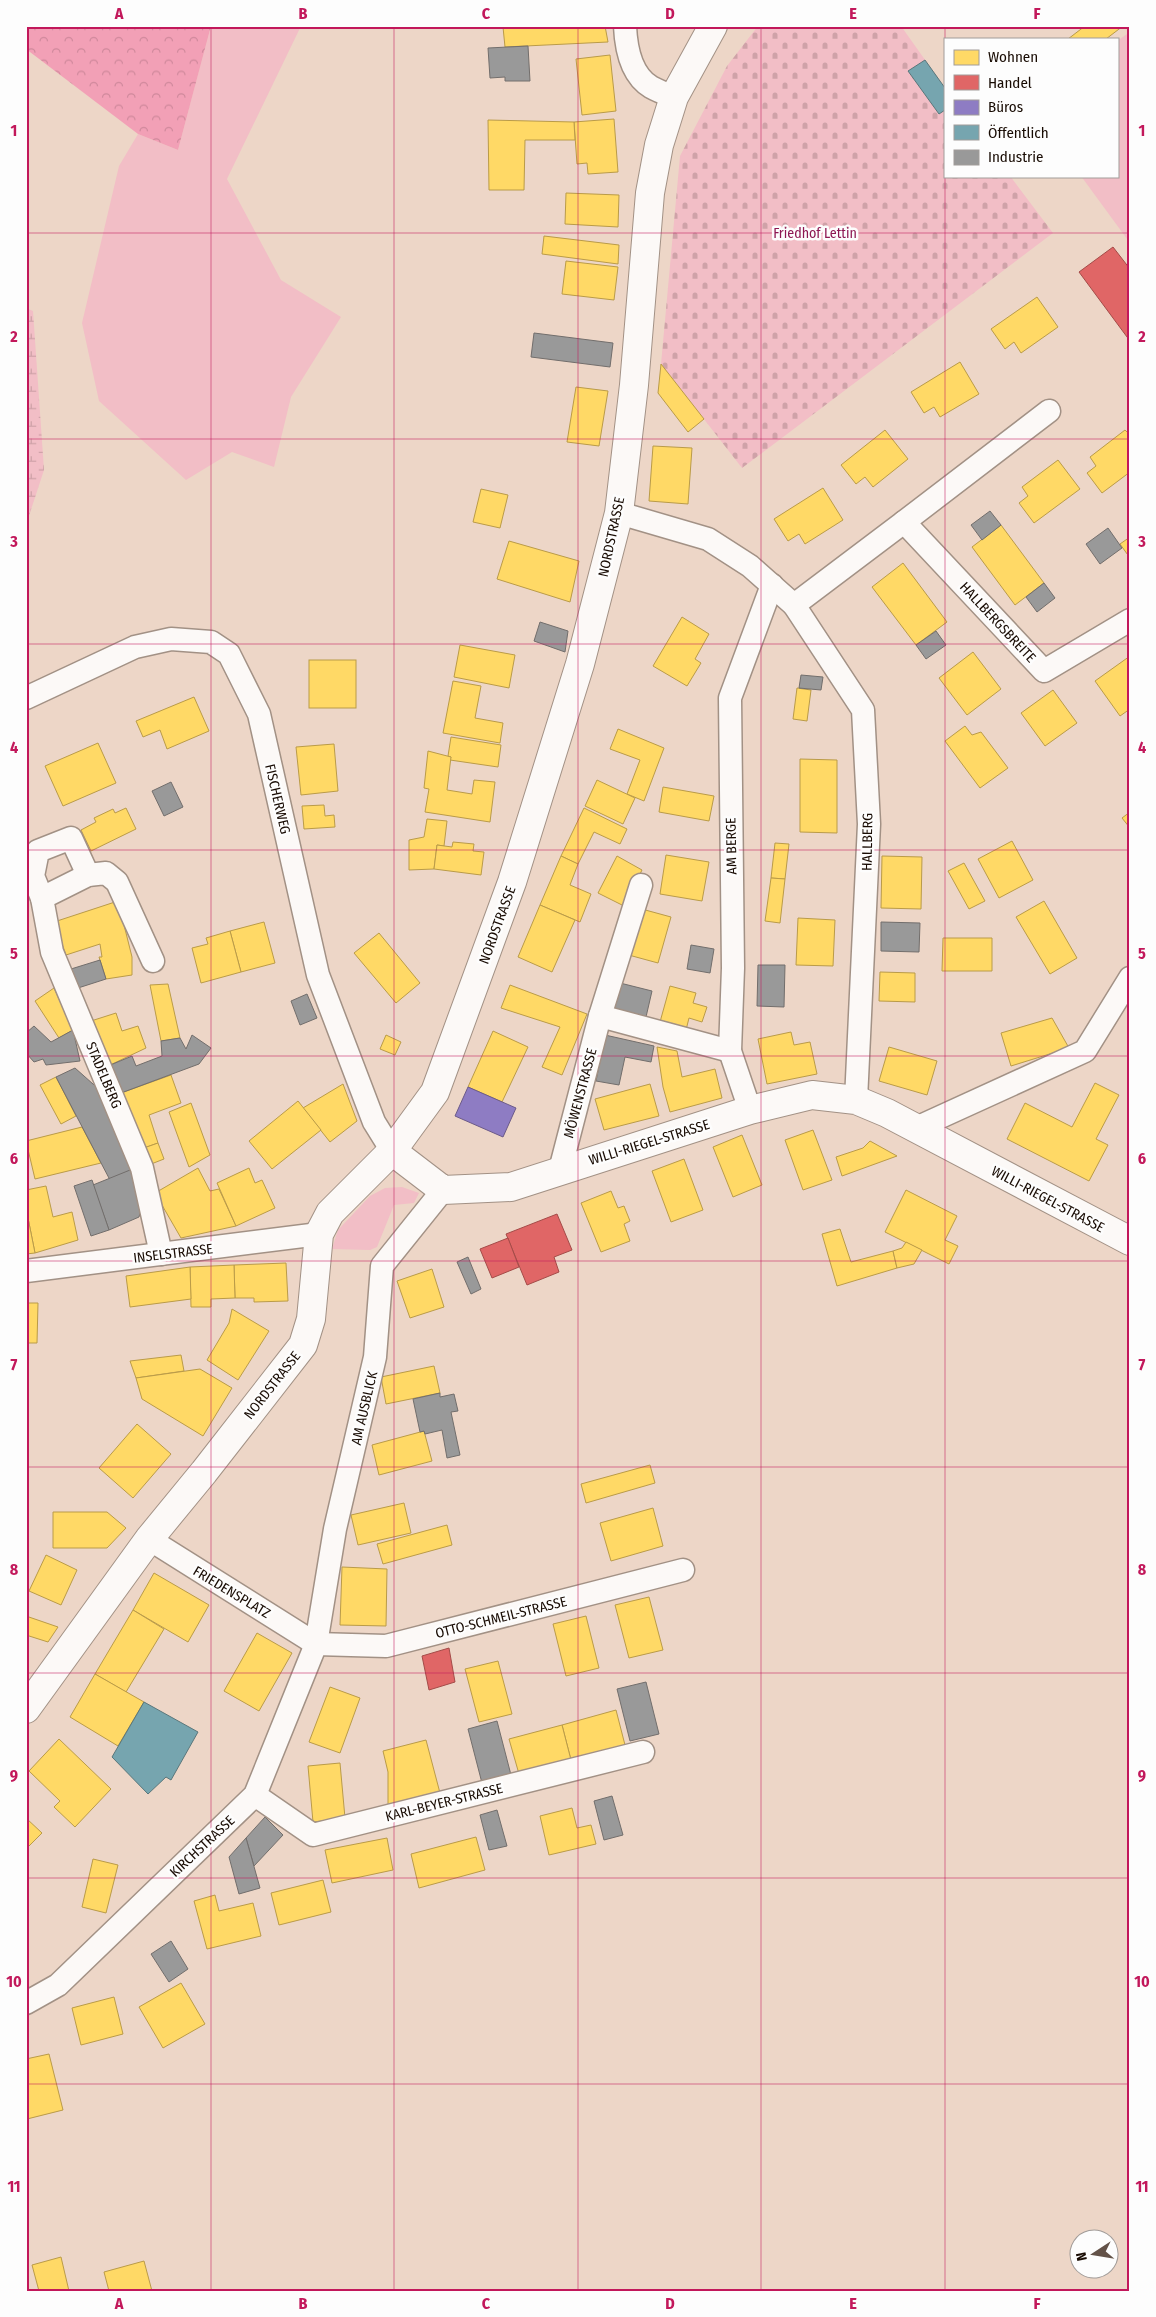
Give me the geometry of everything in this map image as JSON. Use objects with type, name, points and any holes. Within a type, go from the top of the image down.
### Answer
[{"type":"street","points":[[625,26],[629,57],[638,74],[650,87],[674,96]]},
{"type":"street","name":"NORDSTRASSE","points":[[26,1709],[148,1539],[204,1472],[303,1345],[311,1318],[319,1234],[330,1213],[392,1151],[435,1092],[502,909],[580,664],[618,513],[634,384],[650,193],[659,145],[674,96],[713,26]]},
{"type":"street","points":[[794,605],[851,565],[1049,411]]},
{"type":"street","name":"HALLBERG","points":[[618,513],[708,538],[750,566],[794,605],[862,710],[869,824],[856,1100]]},
{"type":"street","name":"HALLBERGSBREITE","points":[[904,522],[1044,671],[1130,620]]},
{"type":"street","name":"AM BERGE","points":[[750,1110],[730,1051],[732,968],[730,698],[772,585]]},
{"type":"street","name":"FISCHERWEG","points":[[26,698],[135,647],[171,639],[211,642],[229,654],[259,714],[318,975],[374,1122],[392,1151]]},
{"type":"street","name":"STADELBERG","points":[[88,875],[71,838],[38,851],[33,876],[42,898],[52,952],[142,1168],[161,1254]]},
{"type":"street","points":[[42,898],[88,875],[106,873],[116,882],[153,960]]},
{"type":"street","name":"MÖWENSTRASSE","points":[[560,1170],[600,1016],[641,885]]},
{"type":"street","points":[[914,1129],[1086,1051],[1130,978]]},
{"type":"street","points":[[600,1016],[730,1051]]},
{"type":"street","name":"WILLI-RIEGEL-STRASSE","points":[[442,1190],[511,1188],[560,1170],[750,1110],[812,1096],[856,1100],[887,1113],[1130,1242]]},
{"type":"street","points":[[392,1151],[442,1190]]},
{"type":"street","name":"AM AUSBLICK","points":[[316,1644],[335,1529],[375,1357],[382,1266],[442,1190]]},
{"type":"street","name":"INSELSTRASSE","points":[[26,1271],[319,1234]]},
{"type":"street","name":"FRIEDENSPLATZ","points":[[148,1539],[316,1644]]},
{"type":"street","name":"OTTO-SCHMEIL-STRASSE","points":[[316,1644],[386,1646],[683,1570]]},
{"type":"street","name":"KIRCHSTRASSE","points":[[26,2003],[58,1985],[255,1795],[316,1644]]},
{"type":"street","name":"KARL-BEYER-STRASSE","points":[[255,1795],[313,1835],[643,1752]]},
{"type":"green space","points":[[26,26],[211,26],[178,150],[138,134],[26,49]]},
{"type":"green space","points":[[211,26],[301,26],[227,179],[281,280],[341,317],[291,397],[274,467],[232,452],[186,480],[99,401],[82,323],[119,166],[138,134],[178,150]]},
{"type":"green space","name":"Friedhof Lettin","points":[[758,26],[901,26],[944,87],[944,178],[1012,178],[1053,233],[742,468],[661,364],[680,156],[727,66]]},
{"type":"green space","points":[[1130,32],[1130,243],[1082,178],[1118,178],[1118,40]]},
{"type":"green space","points":[[26,308],[33,311],[44,470],[26,525]]},
{"type":"green space","points":[[402,1187],[419,1193],[414,1203],[394,1205],[377,1247],[370,1250],[332,1249],[338,1230],[370,1196],[385,1188]]},
{"type":"building: Wohnen","points":[[605,26],[608,42],[505,47],[503,27]]},
{"type":"building: Wohnen","points":[[1085,26],[1123,26],[1107,38],[1069,38]]},
{"type":"building: Wohnen","points":[[610,55],[616,111],[582,115],[576,59]]},
{"type":"building: Wohnen","points":[[614,119],[618,172],[588,174],[587,163],[577,164],[574,122]]},
{"type":"building: Wohnen","points":[[488,120],[574,122],[575,140],[525,140],[524,190],[489,190]]},
{"type":"building: Wohnen","points":[[566,193],[619,195],[618,227],[565,224]]},
{"type":"building: Wohnen","points":[[544,236],[619,245],[618,264],[542,254]]},
{"type":"building: Wohnen","points":[[566,261],[618,267],[614,300],[562,294]]},
{"type":"building: Wohnen","points":[[1037,297],[1058,327],[1021,353],[1014,342],[1005,349],[991,329]]},
{"type":"building: Wohnen","points":[[960,362],[979,394],[940,417],[934,407],[924,413],[911,392]]},
{"type":"building: Wohnen","points":[[661,364],[704,419],[688,432],[658,393]]},
{"type":"building: Wohnen","points":[[576,387],[608,391],[599,446],[567,442]]},
{"type":"building: Wohnen","points":[[885,430],[908,459],[873,487],[865,477],[856,484],[841,465]]},
{"type":"building: Wohnen","points":[[1125,430],[1130,435],[1130,472],[1102,493],[1087,473],[1096,466],[1090,457]]},
{"type":"building: Wohnen","points":[[653,446],[692,448],[688,504],[649,501]]},
{"type":"building: Wohnen","points":[[1058,460],[1080,489],[1034,523],[1019,503],[1028,496],[1022,487]]},
{"type":"building: Wohnen","points":[[823,488],[843,520],[805,544],[799,534],[788,541],[774,519]]},
{"type":"building: Wohnen","points":[[481,489],[508,495],[500,528],[473,522]]},
{"type":"building: Wohnen","points":[[1001,525],[1044,583],[1015,605],[972,547]]},
{"type":"building: Wohnen","points":[[1130,537],[1130,558],[1120,544]]},
{"type":"building: Wohnen","points":[[509,541],[579,561],[570,602],[497,579]]},
{"type":"building: Wohnen","points":[[903,563],[947,622],[916,645],[872,587]]},
{"type":"building: Wohnen","points":[[682,617],[709,634],[695,659],[701,663],[687,686],[653,666]]},
{"type":"building: Wohnen","points":[[460,645],[515,655],[509,688],[454,677]]},
{"type":"building: Wohnen","points":[[973,652],[1001,689],[967,715],[939,678]]},
{"type":"building: Wohnen","points":[[1130,656],[1130,709],[1120,716],[1095,681]]},
{"type":"building: Wohnen","points":[[309,660],[356,660],[356,708],[309,708]]},
{"type":"building: Wohnen","points":[[453,681],[481,686],[475,718],[503,723],[500,743],[443,733]]},
{"type":"building: Wohnen","points":[[797,688],[811,690],[807,721],[793,719]]},
{"type":"building: Wohnen","points":[[1053,690],[1077,723],[1045,746],[1021,713]]},
{"type":"building: Wohnen","points":[[194,697],[209,731],[167,749],[160,730],[143,737],[136,721]]},
{"type":"building: Wohnen","points":[[965,726],[972,735],[981,732],[1008,768],[980,788],[945,741]]},
{"type":"building: Wohnen","points":[[618,729],[664,748],[644,801],[627,794],[640,760],[610,749]]},
{"type":"building: Wohnen","points":[[451,737],[501,745],[498,767],[450,760],[451,757],[448,756]]},
{"type":"building: Wohnen","points":[[98,743],[116,783],[63,806],[45,766]]},
{"type":"building: Wohnen","points":[[334,744],[338,791],[301,795],[296,747]]},
{"type":"building: Wohnen","points":[[428,751],[451,757],[447,790],[472,794],[474,780],[495,782],[490,822],[425,812],[429,789],[424,788]]},
{"type":"building: Wohnen","points":[[800,759],[837,760],[837,833],[800,832]]},
{"type":"building: Wohnen","points":[[597,780],[635,798],[623,824],[585,806]]},
{"type":"building: Wohnen","points":[[663,787],[714,796],[709,821],[659,812]]},
{"type":"building: Wohnen","points":[[324,805],[325,816],[334,815],[335,827],[304,829],[302,806]]},
{"type":"building: Wohnen","points":[[126,808],[136,829],[91,851],[81,830],[96,822],[94,818],[113,809],[115,813]]},
{"type":"building: Wohnen","points":[[584,808],[627,829],[620,844],[594,832],[578,864],[561,856]]},
{"type":"building: Wohnen","points":[[1130,812],[1130,828],[1122,818]]},
{"type":"building: Wohnen","points":[[427,819],[447,821],[444,846],[437,845],[434,869],[409,870],[409,840],[424,837]]},
{"type":"building: Wohnen","points":[[1012,841],[1033,880],[999,898],[978,859]]},
{"type":"building: Wohnen","points":[[453,842],[474,844],[473,851],[484,852],[481,875],[434,869],[437,845],[452,847]]},
{"type":"building: Wohnen","points":[[775,843],[789,844],[785,879],[771,878]]},
{"type":"building: Wohnen","points":[[666,855],[709,862],[702,901],[660,894]]},
{"type":"building: Wohnen","points":[[561,856],[578,864],[570,885],[591,894],[580,922],[540,905]]},
{"type":"building: Wohnen","points":[[617,856],[642,870],[624,906],[598,893]]},
{"type":"building: Wohnen","points":[[882,856],[922,857],[921,909],[881,908]]},
{"type":"building: Wohnen","points":[[964,863],[985,901],[969,909],[948,871]]},
{"type":"building: Wohnen","points":[[771,878],[785,879],[780,923],[765,921]]},
{"type":"building: Wohnen","points":[[118,901],[132,957],[132,975],[106,979],[99,957],[102,957],[100,944],[66,955],[54,922]]},
{"type":"building: Wohnen","points":[[1044,901],[1077,958],[1050,974],[1016,917]]},
{"type":"building: Wohnen","points":[[540,905],[575,920],[552,972],[518,957]]},
{"type":"building: Wohnen","points":[[638,908],[671,917],[658,963],[625,954]]},
{"type":"building: Wohnen","points":[[798,918],[835,920],[833,966],[796,965]]},
{"type":"building: Wohnen","points":[[264,922],[275,963],[241,972],[230,931]]},
{"type":"building: Wohnen","points":[[230,931],[241,972],[201,983],[192,948],[208,944],[206,938]]},
{"type":"building: Wohnen","points":[[379,933],[420,983],[396,1003],[354,953]]},
{"type":"building: Wohnen","points":[[943,938],[992,938],[992,971],[942,971]]},
{"type":"building: Wohnen","points":[[880,972],[915,973],[915,1002],[879,1001]]},
{"type":"building: Wohnen","points":[[168,984],[180,1038],[161,1041],[150,985]]},
{"type":"building: Wohnen","points":[[510,985],[587,1014],[562,1075],[542,1067],[560,1027],[501,1008]]},
{"type":"building: Wohnen","points":[[670,986],[696,993],[693,1003],[707,1007],[702,1022],[689,1018],[686,1030],[660,1022]]},
{"type":"building: Wohnen","points":[[54,988],[73,1030],[59,1038],[35,1001]]},
{"type":"building: Wohnen","points":[[116,1013],[122,1031],[138,1026],[146,1048],[108,1066],[91,1021]]},
{"type":"building: Wohnen","points":[[1052,1018],[1069,1048],[1011,1066],[1001,1033]]},
{"type":"building: Wohnen","points":[[493,1031],[528,1047],[502,1102],[468,1087]]},
{"type":"building: Wohnen","points":[[791,1032],[794,1045],[810,1042],[817,1074],[767,1084],[758,1039]]},
{"type":"building: Wohnen","points":[[386,1035],[401,1042],[395,1055],[380,1049]]},
{"type":"building: Wohnen","points":[[657,1047],[677,1051],[682,1077],[715,1069],[722,1098],[670,1112],[663,1087]]},
{"type":"building: Wohnen","points":[[889,1047],[937,1061],[927,1095],[879,1081]]},
{"type":"building: Wohnen","points":[[171,1075],[181,1103],[149,1115],[158,1143],[141,1149],[121,1093]]},
{"type":"building: Wohnen","points":[[56,1077],[76,1116],[61,1124],[40,1085]]},
{"type":"building: Wohnen","points":[[1095,1083],[1119,1095],[1096,1139],[1108,1145],[1089,1181],[1007,1139],[1025,1103],[1072,1127]]},
{"type":"building: Wohnen","points":[[343,1084],[357,1121],[330,1142],[303,1108]]},
{"type":"building: Wohnen","points":[[650,1084],[659,1116],[604,1130],[595,1099]]},
{"type":"building: Wohnen","points":[[298,1101],[321,1130],[272,1169],[249,1141]]},
{"type":"building: Wohnen","points":[[191,1103],[210,1155],[189,1167],[169,1112]]},
{"type":"building: Wohnen","points":[[82,1127],[101,1163],[35,1179],[26,1141]]},
{"type":"building: Wohnen","points":[[813,1130],[832,1180],[803,1190],[785,1140]]},
{"type":"building: Wohnen","points":[[742,1135],[762,1185],[733,1197],[713,1147]]},
{"type":"building: Wohnen","points":[[870,1141],[897,1156],[842,1176],[836,1157],[863,1148]]},
{"type":"building: Wohnen","points":[[158,1143],[164,1159],[146,1166],[141,1149]]},
{"type":"building: Wohnen","points":[[684,1159],[703,1210],[671,1222],[652,1171]]},
{"type":"building: Wohnen","points":[[198,1168],[210,1191],[219,1189],[236,1226],[181,1238],[155,1193]]},
{"type":"building: Wohnen","points":[[249,1168],[255,1183],[262,1180],[275,1208],[236,1226],[217,1183]]},
{"type":"building: Wohnen","points":[[46,1186],[53,1217],[72,1212],[78,1240],[35,1253],[26,1208],[26,1190]]},
{"type":"building: Wohnen","points":[[906,1190],[957,1216],[945,1240],[958,1246],[949,1264],[885,1232]]},
{"type":"building: Wohnen","points":[[611,1191],[618,1208],[624,1206],[630,1221],[624,1224],[630,1241],[601,1252],[581,1203]]},
{"type":"building: Wohnen","points":[[26,1208],[35,1253],[26,1254]]},
{"type":"building: Wohnen","points":[[840,1229],[851,1262],[893,1251],[897,1268],[837,1286],[822,1234]]},
{"type":"building: Wohnen","points":[[906,1242],[922,1250],[914,1264],[897,1268],[893,1251],[902,1248]]},
{"type":"building: Wohnen","points":[[286,1263],[288,1301],[254,1302],[254,1298],[235,1298],[234,1265]]},
{"type":"building: Wohnen","points":[[234,1265],[235,1298],[211,1299],[211,1307],[191,1307],[190,1267]]},
{"type":"building: Wohnen","points":[[190,1267],[191,1299],[130,1307],[126,1276]]},
{"type":"building: Wohnen","points":[[432,1269],[444,1307],[410,1318],[397,1281]]},
{"type":"building: Wohnen","points":[[26,1303],[38,1303],[37,1343],[26,1343]]},
{"type":"building: Wohnen","points":[[232,1309],[269,1331],[238,1380],[207,1360],[229,1323]]},
{"type":"building: Wohnen","points":[[181,1355],[184,1371],[136,1378],[130,1361]]},
{"type":"building: Wohnen","points":[[434,1366],[440,1393],[386,1404],[381,1377]]},
{"type":"building: Wohnen","points":[[200,1369],[232,1388],[203,1436],[142,1399],[136,1378]]},
{"type":"building: Wohnen","points":[[137,1424],[171,1454],[133,1498],[99,1468]]},
{"type":"building: Wohnen","points":[[424,1431],[432,1461],[379,1475],[372,1445]]},
{"type":"building: Wohnen","points":[[650,1465],[655,1483],[586,1503],[581,1484]]},
{"type":"building: Wohnen","points":[[404,1503],[411,1533],[358,1545],[351,1515]]},
{"type":"building: Wohnen","points":[[653,1508],[663,1546],[611,1561],[600,1523]]},
{"type":"building: Wohnen","points":[[53,1512],[107,1512],[126,1528],[107,1548],[53,1548]]},
{"type":"building: Wohnen","points":[[447,1525],[452,1545],[383,1564],[377,1544]]},
{"type":"building: Wohnen","points":[[46,1555],[77,1570],[61,1605],[29,1591]]},
{"type":"building: Wohnen","points":[[342,1567],[387,1569],[386,1626],[340,1625]]},
{"type":"building: Wohnen","points":[[154,1573],[209,1605],[188,1642],[133,1610]]},
{"type":"building: Wohnen","points":[[649,1597],[663,1650],[629,1658],[615,1605]]},
{"type":"building: Wohnen","points":[[133,1610],[164,1629],[126,1692],[95,1674]]},
{"type":"building: Wohnen","points":[[26,1616],[58,1627],[48,1642],[26,1635]]},
{"type":"building: Wohnen","points":[[586,1616],[599,1668],[566,1676],[553,1624]]},
{"type":"building: Wohnen","points":[[257,1633],[292,1653],[259,1711],[224,1691]]},
{"type":"building: Wohnen","points":[[498,1661],[512,1714],[479,1722],[465,1669]]},
{"type":"building: Wohnen","points":[[95,1674],[144,1702],[118,1746],[70,1717]]},
{"type":"building: Wohnen","points":[[330,1687],[360,1698],[340,1753],[309,1742]]},
{"type":"building: Wohnen","points":[[616,1710],[625,1745],[571,1760],[562,1725]]},
{"type":"building: Wohnen","points":[[562,1725],[571,1760],[519,1774],[509,1739]]},
{"type":"building: Wohnen","points":[[59,1739],[111,1789],[75,1827],[54,1807],[60,1801],[29,1771]]},
{"type":"building: Wohnen","points":[[426,1740],[440,1793],[388,1807],[388,1772],[383,1751]]},
{"type":"building: Wohnen","points":[[340,1763],[345,1818],[313,1822],[308,1766]]},
{"type":"building: Wohnen","points":[[572,1808],[577,1828],[591,1825],[596,1844],[549,1855],[540,1816]]},
{"type":"building: Wohnen","points":[[26,1818],[42,1833],[26,1849]]},
{"type":"building: Wohnen","points":[[476,1837],[485,1870],[419,1888],[411,1854]]},
{"type":"building: Wohnen","points":[[387,1838],[393,1870],[332,1883],[325,1850]]},
{"type":"building: Wohnen","points":[[93,1859],[118,1865],[106,1913],[82,1907]]},
{"type":"building: Wohnen","points":[[323,1880],[331,1912],[279,1925],[271,1893]]},
{"type":"building: Wohnen","points":[[215,1895],[219,1911],[253,1903],[261,1936],[207,1949],[194,1901]]},
{"type":"building: Wohnen","points":[[181,1983],[205,2024],[163,2048],[139,2007]]},
{"type":"building: Wohnen","points":[[114,1997],[123,2034],[81,2045],[72,2008]]},
{"type":"building: Wohnen","points":[[49,2054],[63,2110],[27,2119],[26,2059]]},
{"type":"building: Wohnen","points":[[61,2257],[69,2291],[39,2291],[32,2265]]},
{"type":"building: Wohnen","points":[[144,2261],[152,2291],[109,2291],[104,2272]]},
{"type":"building: Handel","points":[[1113,247],[1130,269],[1130,341],[1079,272]]},
{"type":"building: Handel","points":[[557,1214],[572,1250],[554,1257],[559,1272],[527,1285],[506,1234]]},
{"type":"building: Handel","points":[[508,1238],[519,1267],[492,1278],[480,1249]]},
{"type":"building: Handel","points":[[449,1648],[455,1682],[429,1690],[422,1656]]},
{"type":"building: Büros","points":[[468,1087],[516,1108],[503,1137],[455,1116]]},
{"type":"building: Öffentlich","points":[[925,60],[944,87],[944,111],[939,114],[908,71]]},
{"type":"building: Öffentlich","points":[[144,1702],[198,1732],[171,1780],[166,1777],[148,1794],[112,1757]]},
{"type":"building: Industrie","points":[[528,46],[530,81],[505,81],[505,77],[490,78],[488,48]]},
{"type":"building: Industrie","points":[[534,333],[613,343],[610,367],[531,357]]},
{"type":"building: Industrie","points":[[990,511],[1001,525],[982,540],[971,525]]},
{"type":"building: Industrie","points":[[1108,528],[1122,548],[1100,564],[1086,544]]},
{"type":"building: Industrie","points":[[1044,583],[1055,598],[1037,612],[1026,597]]},
{"type":"building: Industrie","points":[[540,622],[568,631],[565,652],[534,641]]},
{"type":"building: Industrie","points":[[936,631],[946,645],[926,659],[916,645]]},
{"type":"building: Industrie","points":[[801,675],[823,677],[821,690],[799,688]]},
{"type":"building: Industrie","points":[[171,782],[183,807],[164,816],[152,791]]},
{"type":"building: Industrie","points":[[881,922],[920,923],[919,952],[881,951]]},
{"type":"building: Industrie","points":[[691,945],[714,949],[710,973],[687,969]]},
{"type":"building: Industrie","points":[[100,960],[106,979],[78,988],[71,969]]},
{"type":"building: Industrie","points":[[758,965],[785,965],[784,1007],[757,1006]]},
{"type":"building: Industrie","points":[[616,982],[652,991],[646,1017],[610,1009]]},
{"type":"building: Industrie","points":[[307,994],[317,1018],[300,1025],[291,1001]]},
{"type":"building: Industrie","points":[[34,1026],[51,1042],[73,1030],[80,1061],[46,1065],[43,1059],[34,1062],[26,1053],[26,1033]]},
{"type":"building: Industrie","points":[[192,1035],[211,1048],[199,1064],[121,1093],[108,1066],[132,1056],[136,1066],[162,1056],[161,1041],[180,1038],[186,1049]]},
{"type":"building: Industrie","points":[[605,1035],[654,1046],[651,1062],[625,1057],[619,1085],[596,1081]]},
{"type":"building: Industrie","points":[[75,1068],[102,1092],[135,1168],[110,1180],[56,1077]]},
{"type":"building: Industrie","points":[[135,1168],[144,1199],[139,1217],[109,1230],[93,1185]]},
{"type":"building: Industrie","points":[[92,1180],[109,1230],[91,1236],[74,1186]]},
{"type":"building: Industrie","points":[[468,1257],[481,1289],[471,1294],[457,1262]]},
{"type":"building: Industrie","points":[[440,1393],[440,1397],[454,1394],[458,1411],[451,1412],[460,1455],[447,1458],[442,1430],[425,1434],[424,1431],[420,1432],[413,1399]]},
{"type":"building: Industrie","points":[[646,1682],[659,1734],[630,1741],[617,1689]]},
{"type":"building: Industrie","points":[[497,1721],[511,1775],[482,1783],[468,1729]]},
{"type":"building: Industrie","points":[[612,1796],[623,1835],[604,1840],[594,1801]]},
{"type":"building: Industrie","points":[[497,1810],[507,1846],[489,1850],[480,1815]]},
{"type":"building: Industrie","points":[[265,1817],[283,1835],[254,1866],[246,1838]]},
{"type":"building: Industrie","points":[[246,1838],[260,1888],[239,1894],[229,1857]]},
{"type":"building: Industrie","points":[[171,1941],[188,1969],[169,1982],[151,1954]]}]
